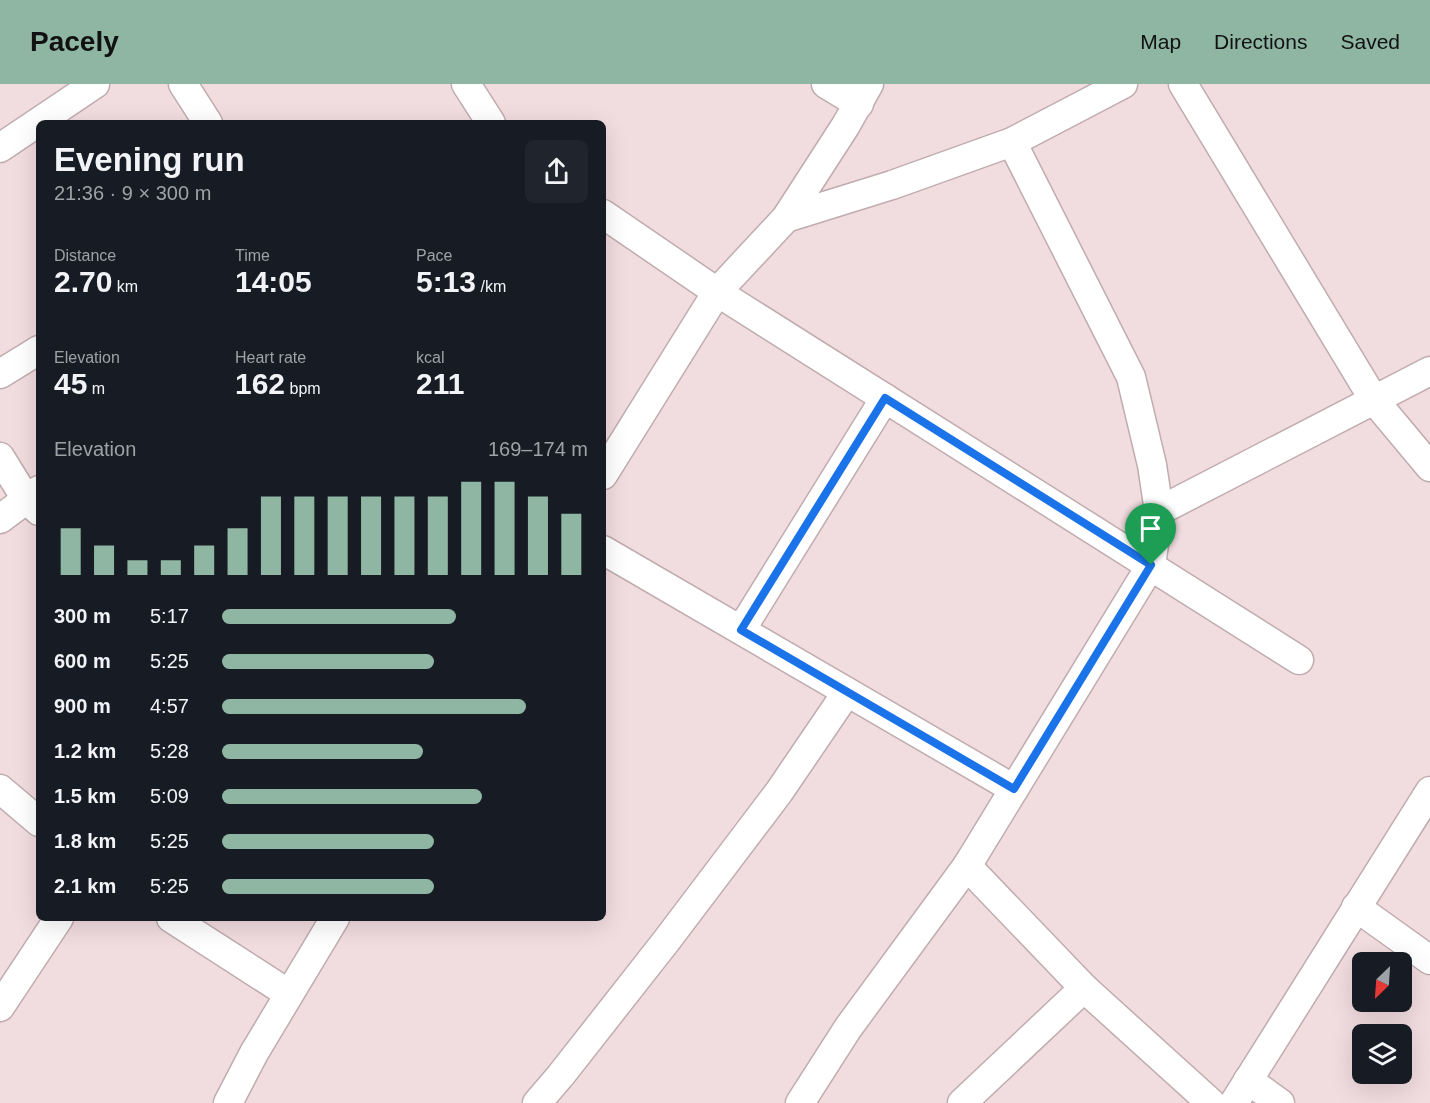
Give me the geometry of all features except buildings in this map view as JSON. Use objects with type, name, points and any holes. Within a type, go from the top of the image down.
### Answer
[{"type":"street","points":[[42,120],[95,84]]},
{"type":"street","points":[[183,84],[206,120]]},
{"type":"street","points":[[466,84],[489,120]]},
{"type":"street","points":[[606,470],[717,292],[786,218],[864,94],[826,84]]},
{"type":"street","points":[[786,218],[945,167],[1011,142],[1123,84]]},
{"type":"street","points":[[1183,84],[1374,400],[1430,467]]},
{"type":"street","points":[[0,148],[36,124]]},
{"type":"street","points":[[800,1103],[848,1028],[967,866],[1151,565],[1159,511],[1152,465],[1131,376],[1011,142]]},
{"type":"street","points":[[606,216],[717,292],[1299,660]]},
{"type":"street","points":[[0,374],[36,352]]},
{"type":"street","points":[[1159,511],[1430,371]]},
{"type":"street","points":[[741,630],[885,398]]},
{"type":"street","points":[[0,457],[35,500],[0,519]]},
{"type":"street","points":[[606,552],[1014,789]]},
{"type":"street","points":[[537,1103],[667,940],[765,811],[847,692]]},
{"type":"street","points":[[0,789],[36,819]]},
{"type":"street","points":[[1280,1103],[1241,1092],[1430,791]]},
{"type":"street","points":[[967,866],[1084,988],[1211,1103]]},
{"type":"street","points":[[1356,907],[1430,960]]},
{"type":"street","points":[[0,1007],[57,921]]},
{"type":"street","points":[[176,921],[289,994]]},
{"type":"street","points":[[228,1103],[254,1053],[333,921]]},
{"type":"street","points":[[962,1103],[1084,988]]},
{"type":"route","points":[[885,398],[1151,565],[1014,789],[741,630],[885,398]]}]
